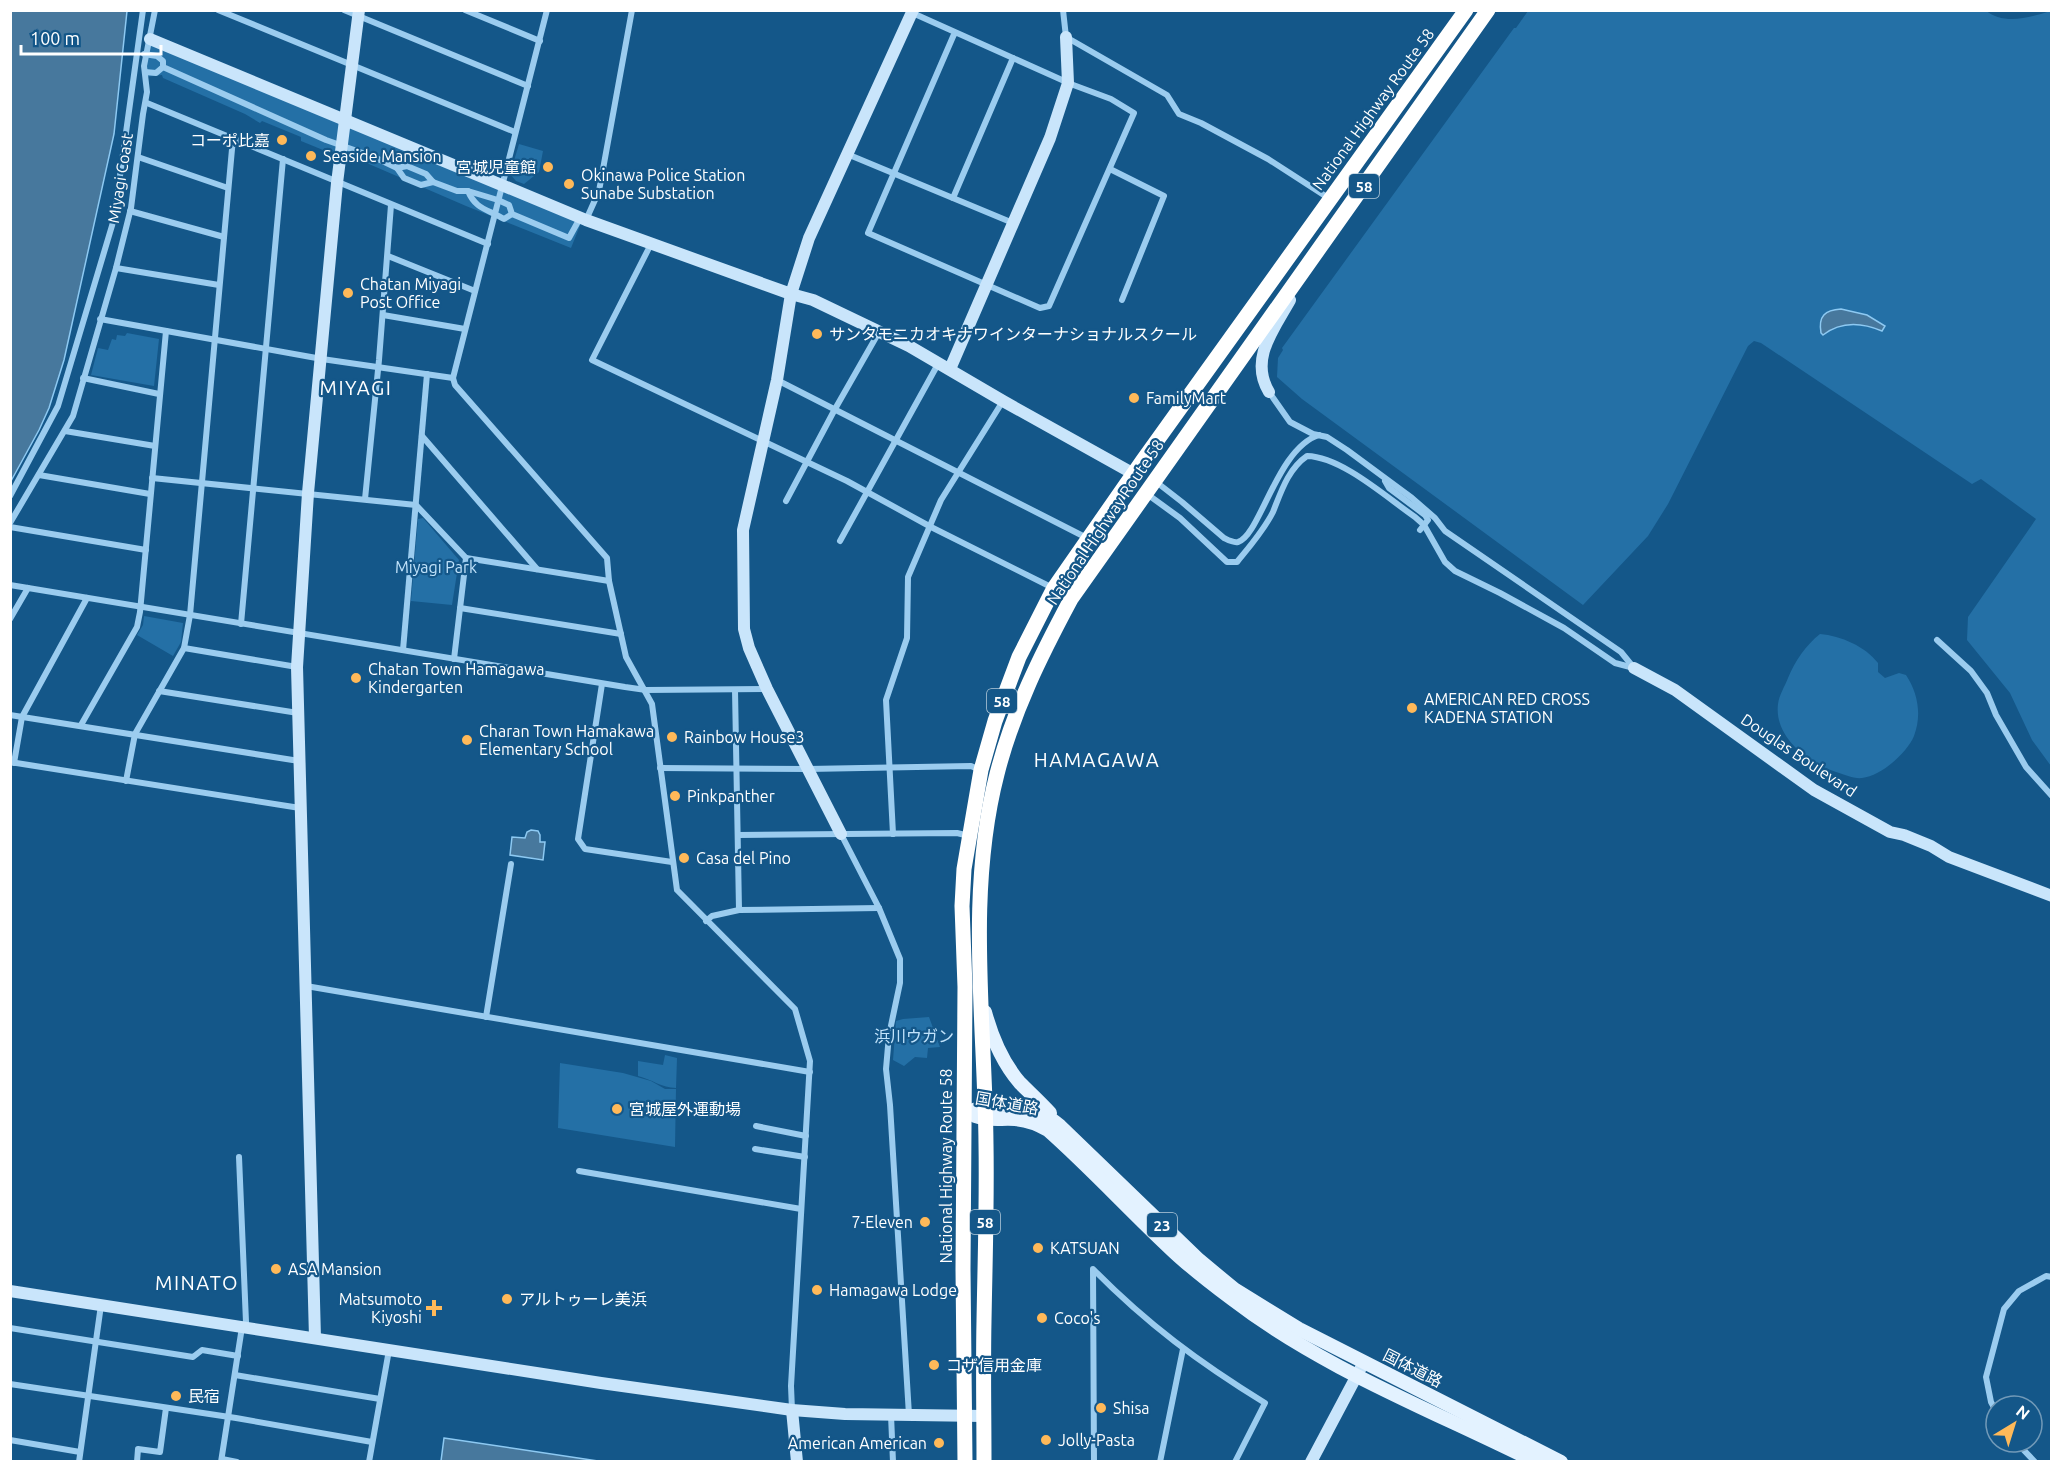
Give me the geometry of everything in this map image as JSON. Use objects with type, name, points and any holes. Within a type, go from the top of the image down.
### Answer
[{"type":"highway","name":"National Highway Route 58","points":[[965,1461],[963,1247],[965,987],[962,906],[964,869],[981,770],[995,720],[1019,657],[1054,588],[1466,10]]},
{"type":"highway","name":"National Highway Route 58","points":[[984,1461],[986,1112],[980,996],[982,871],[996,775],[1011,724],[1037,663],[1071,599],[1488,10]]},
{"type":"main road","points":[[980,996],[995,1045],[1020,1082],[1060,1126]]},
{"type":"main road","name":"国体道路","points":[[965,1113],[1028,1106],[1038,1110],[1060,1126],[1199,1260],[1234,1289],[1360,1369],[1536,1461]]},
{"type":"main road","name":"国体道路","points":[[986,1112],[1029,1121],[1048,1130],[1173,1252],[1232,1299],[1296,1343],[1360,1369],[1561,1461]]},
{"type":"street","points":[[10,496],[58,406],[114,219],[143,10]]},
{"type":"street","name":"Miyagi Coast","points":[[10,525],[73,416],[116,268],[130,211],[143,114],[147,103],[146,54],[155,10]]},
{"type":"street","points":[[218,10],[515,132]]},
{"type":"street","points":[[344,10],[358,13],[528,86]]},
{"type":"street","points":[[465,10],[540,41]]},
{"type":"street","points":[[548,10],[453,378],[455,385],[607,558],[609,581],[626,657],[652,704],[676,890],[795,1009],[810,1061],[791,1386],[797,1461]]},
{"type":"street","points":[[397,168],[407,166],[426,174],[433,182],[457,191],[468,191],[498,200],[509,205],[512,214],[569,238],[599,190],[632,10]]},
{"type":"street","points":[[840,541],[896,439],[944,366],[986,284],[1050,138],[1068,83],[1062,10]]},
{"type":"street","points":[[909,1415],[886,1069],[889,1035],[900,983],[900,959],[879,908],[748,648],[744,629],[743,530],[777,380],[791,294],[809,238],[912,12],[1068,83],[1111,99],[1134,113],[1049,306],[1040,308],[868,233],[955,32]]},
{"type":"street","points":[[315,1338],[297,667],[308,494],[337,183],[358,13]]},
{"type":"street","points":[[1066,37],[1167,94],[1179,114],[1201,123],[1268,159],[1331,199]]},
{"type":"street","points":[[150,39],[583,218],[813,300],[880,332],[1134,474],[1227,561],[1237,561],[1255,540],[1272,513],[1283,484],[1302,460],[1307,456],[1326,459],[1340,465],[1422,527],[1445,562],[1455,571],[1564,628],[1615,663],[1634,669]]},
{"type":"street","points":[[137,53],[158,56],[163,61],[163,67],[156,73],[145,72]]},
{"type":"street","points":[[953,198],[1013,58]]},
{"type":"street","points":[[163,67],[342,146],[374,157],[397,168],[404,178],[421,185],[433,182]]},
{"type":"street","points":[[147,103],[488,244]]},
{"type":"street","points":[[126,781],[135,734],[184,648],[190,615],[233,138]]},
{"type":"street","points":[[848,154],[1012,223]]},
{"type":"street","points":[[138,157],[228,188]]},
{"type":"street","points":[[242,624],[283,159]]},
{"type":"street","points":[[1110,169],[1164,196],[1122,300]]},
{"type":"street","points":[[468,191],[472,200],[480,208],[504,219],[512,214]]},
{"type":"street","points":[[365,500],[391,205]]},
{"type":"street","points":[[130,211],[224,237]]},
{"type":"street","points":[[651,244],[592,360],[806,462],[1054,588]]},
{"type":"street","points":[[1315,255],[1264,347],[1261,371],[1263,383],[1290,422],[1300,429],[1328,437],[1383,477],[1407,498],[1428,520],[1422,527]]},
{"type":"street","points":[[388,256],[475,291]]},
{"type":"street","points":[[116,268],[219,285]]},
{"type":"street","points":[[383,315],[465,329]]},
{"type":"street","points":[[100,319],[322,359],[453,378]]},
{"type":"street","points":[[81,725],[137,627],[141,607],[166,331]]},
{"type":"street","points":[[786,501],[835,409],[880,332]]},
{"type":"street","points":[[403,651],[427,374]]},
{"type":"street","points":[[83,378],[159,394]]},
{"type":"street","points":[[777,380],[959,471],[1088,539]]},
{"type":"street","points":[[893,834],[886,700],[907,638],[908,576],[941,500],[1003,401]]},
{"type":"street","points":[[65,431],[155,446]]},
{"type":"street","points":[[1150,487],[1182,501],[1224,538],[1230,542],[1237,542],[1244,538],[1256,522],[1274,484],[1296,451],[1308,438],[1318,435]]},
{"type":"street","points":[[422,436],[537,569]]},
{"type":"street","points":[[39,475],[150,494]]},
{"type":"street","points":[[152,478],[416,505],[466,558],[609,581]]},
{"type":"street","points":[[1399,510],[1407,498]]},
{"type":"street","points":[[1407,498],[1435,518],[1445,531],[1621,652],[1634,669]]},
{"type":"street","points":[[10,525],[146,550]]},
{"type":"street","points":[[454,659],[466,558]]},
{"type":"street","points":[[10,585],[645,690],[767,689]]},
{"type":"street","points":[[10,619],[28,588]]},
{"type":"street","points":[[87,598],[22,717],[12,762],[300,808]]},
{"type":"street","points":[[460,608],[621,634]]},
{"type":"street","points":[[1937,640],[1971,671],[1987,693],[1996,715],[2026,767],[2052,796]]},
{"type":"street","points":[[184,648],[297,667]]},
{"type":"street","name":"Douglas Boulevard","points":[[1634,669],[1675,690],[1814,790],[1890,832],[1904,835],[1949,857],[2052,896]]},
{"type":"street","points":[[602,684],[578,839],[585,849],[672,862]]},
{"type":"street","points":[[735,690],[739,910]]},
{"type":"street","points":[[159,691],[298,713]]},
{"type":"street","points":[[10,714],[299,761]]},
{"type":"street","points":[[660,768],[808,769],[971,766],[981,770]]},
{"type":"street","points":[[738,836],[957,833],[970,836]]},
{"type":"street","points":[[486,1017],[511,864]]},
{"type":"street","points":[[706,921],[712,916],[739,910],[879,908]]},
{"type":"street","points":[[306,986],[810,1072]]},
{"type":"street","points":[[756,1126],[806,1136]]},
{"type":"street","points":[[755,1149],[805,1157]]},
{"type":"street","points":[[237,1461],[221,1460],[242,1327],[246,1322],[239,1157]]},
{"type":"street","points":[[579,1171],[801,1209]]},
{"type":"street","points":[[1094,1461],[1093,1269],[1127,1303],[1183,1349],[1265,1403],[1235,1461]]},
{"type":"street","points":[[1989,1394],[1986,1377],[2004,1309],[2019,1291],[2046,1276],[2052,1277]]},
{"type":"street","points":[[10,1290],[589,1381],[792,1410],[891,1415],[983,1416]]},
{"type":"street","points":[[79,1461],[101,1305]]},
{"type":"street","points":[[10,1328],[193,1357],[202,1350],[238,1356]]},
{"type":"street","points":[[369,1461],[389,1349]]},
{"type":"street","points":[[1160,1461],[1183,1349]]},
{"type":"street","points":[[1311,1461],[1360,1369]]},
{"type":"street","points":[[235,1375],[380,1399]]},
{"type":"street","points":[[10,1384],[228,1417],[372,1442]]},
{"type":"street","points":[[137,1461],[138,1449],[159,1452],[166,1408]]},
{"type":"street","points":[[891,1415],[893,1461]]},
{"type":"street","points":[[10,1440],[80,1452]]},
{"type":"green space","points":[[1985,10],[1992,15],[2009,19],[2026,18],[2051,11],[2051,766],[2032,740],[2010,693],[1967,640],[1968,617],[2036,519],[1981,479],[1972,484],[1761,343],[1754,341],[1748,346],[1668,504],[1648,536],[1583,605],[1302,399],[1277,377],[1278,358],[1282,348],[1528,11]]},
{"type":"green space","points":[[150,39],[583,218],[571,248],[362,161],[333,157],[332,152],[325,148],[323,150],[301,141],[301,137],[262,121],[260,123],[245,114],[163,78],[162,75],[145,77]]},
{"type":"green space","points":[[519,144],[543,151],[539,172],[524,184],[516,181],[510,174]]},
{"type":"green space","points":[[127,333],[159,339],[154,386],[91,375],[98,348],[108,350],[112,339],[116,340],[117,335],[125,336]]},
{"type":"green space","name":"Miyagi Park","points":[[423,518],[459,560],[452,605],[411,601],[418,519]]},
{"type":"green space","points":[[144,616],[183,623],[181,642],[173,656],[137,635],[143,625]]},
{"type":"green space","points":[[1820,634],[1836,637],[1859,647],[1873,657],[1878,663],[1878,672],[1885,678],[1899,673],[1906,675],[1913,689],[1918,704],[1918,720],[1911,743],[1892,763],[1877,773],[1862,778],[1825,768],[1795,747],[1781,727],[1778,704],[1781,694],[1798,660],[1810,643]]},
{"type":"green space","name":"浜川ウガン","points":[[929,1017],[940,1047],[928,1048],[927,1058],[915,1057],[904,1066],[893,1060],[896,1021]]},
{"type":"green space","points":[[665,1055],[677,1058],[676,1088],[666,1087],[638,1076],[638,1061],[663,1065]]},
{"type":"green space","name":"宮城屋外運動場","points":[[560,1063],[623,1073],[651,1081],[665,1089],[676,1089],[675,1147],[558,1128]]},
{"type":"shaded area","points":[[11,10],[127,11],[114,134],[64,360],[49,408],[11,481]]},
{"type":"shaded area","points":[[1841,309],[1867,315],[1885,326],[1882,331],[1867,326],[1845,325],[1823,335],[1820,327],[1824,315]]},
{"type":"shaded area","points":[[538,831],[540,842],[545,842],[543,860],[510,855],[512,837],[525,838],[527,832]]},
{"type":"shaded area","points":[[444,1438],[598,1461],[441,1461]]},
{"type":"place","name":"コーポ比嘉","points":[[282,140]]},
{"type":"place","name":"Seaside Mansion","points":[[311,156]]},
{"type":"place","name":"宮城児童館","points":[[548,167]]},
{"type":"place","name":"Okinawa Police Station Sunabe Substation","points":[[569,184]]},
{"type":"place","name":"Chatan Miyagi Post Office","points":[[348,293]]},
{"type":"place","name":"サンタモニカオキナワインターナショナルスクール","points":[[817,334]]},
{"type":"place","name":"FamilyMart","points":[[1134,398]]},
{"type":"place","name":"Chatan Town Hamagawa Kindergarten","points":[[356,678]]},
{"type":"place","name":"AMERICAN RED CROSS KADENA STATION","points":[[1412,708]]},
{"type":"place","name":"Rainbow House3","points":[[672,737]]},
{"type":"place","name":"Charan Town Hamakawa Elementary School","points":[[467,740]]},
{"type":"place","name":"Pinkpanther","points":[[675,796]]},
{"type":"place","name":"Casa del Pino","points":[[684,858]]},
{"type":"place","name":"宮城屋外運動場","points":[[617,1109]]},
{"type":"place","name":"7-Eleven","points":[[925,1222]]},
{"type":"place","name":"KATSUAN","points":[[1038,1248]]},
{"type":"place","name":"ASA Mansion","points":[[276,1269]]},
{"type":"place","name":"Hamagawa Lodge","points":[[817,1290]]},
{"type":"place","name":"アルトゥーレ美浜","points":[[507,1299]]},
{"type":"place","name":"Matsumoto Kiyoshi","points":[[434,1308]]},
{"type":"place","name":"Coco's","points":[[1042,1318]]},
{"type":"place","name":"コザ信用金庫","points":[[934,1365]]},
{"type":"place","name":"民宿","points":[[176,1396]]},
{"type":"place","name":"Shisa","points":[[1101,1408]]},
{"type":"place","name":"Jolly-Pasta","points":[[1046,1440]]},
{"type":"place","name":"American American","points":[[939,1443]]},
{"type":"district","name":"MIYAGI","points":[[356,387]]},
{"type":"district","name":"HAMAGAWA","points":[[1097,759]]},
{"type":"district","name":"MINATO","points":[[197,1282]]}]
